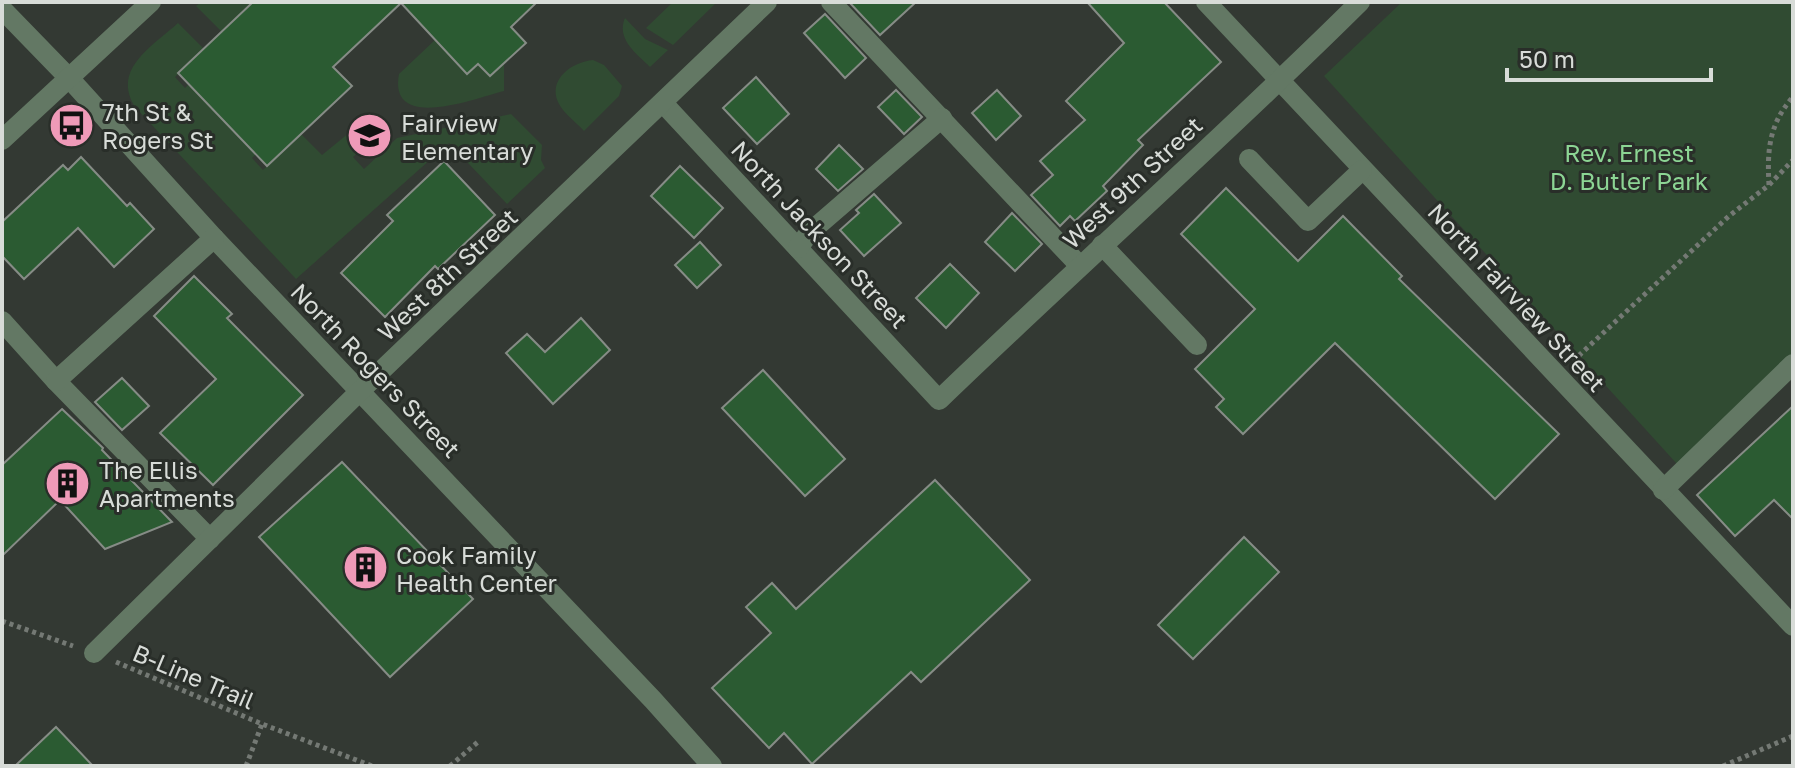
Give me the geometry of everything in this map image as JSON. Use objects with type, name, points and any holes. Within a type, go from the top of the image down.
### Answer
[{"type":"street","points":[[2,140],[151,2]]},
{"type":"street","name":"West 8th Street","points":[[94,653],[360,391],[767,2]]},
{"type":"street","points":[[831,2],[1079,265]]},
{"type":"street","name":"North Fairview Street","points":[[1206,2],[1793,626]]},
{"type":"street","name":"West 9th Street","points":[[939,400],[1079,265],[1280,81],[1360,2]]},
{"type":"street","name":"North Rogers Street","points":[[2,9],[712,766]]},
{"type":"street","name":"North Jackson Street","points":[[663,103],[939,400]]},
{"type":"street","points":[[798,248],[809,233],[942,118]]},
{"type":"street","points":[[1249,159],[1308,221],[1362,170]]},
{"type":"street","points":[[56,381],[214,238]]},
{"type":"street","points":[[1102,245],[1197,345]]},
{"type":"street","points":[[2,321],[210,539]]},
{"type":"street","points":[[1663,490],[1793,364]]},
{"type":"path","points":[[1769,185],[1767,157],[1770,135],[1775,122],[1793,97]]},
{"type":"path","points":[[1558,378],[1729,216],[1769,185],[1793,160]]},
{"type":"path","name":"B-Line Trail","points":[[2,621],[94,653],[262,724],[372,766]]},
{"type":"path","points":[[246,766],[262,724]]},
{"type":"path","points":[[1723,766],[1793,736]]},
{"type":"path","points":[[450,766],[479,741]]},
{"type":"green space","points":[[201,2],[253,2],[222,32],[196,6]]},
{"type":"green space","points":[[673,2],[717,2],[673,45],[646,28]]},
{"type":"green space","name":"Rev. Ernest D. Butler Park","points":[[1402,2],[1793,2],[1793,354],[1677,464],[1324,76]]},
{"type":"green space","points":[[625,18],[645,39],[668,50],[650,67],[625,39]]},
{"type":"green space","points":[[178,23],[204,49],[175,77],[185,88],[189,84],[256,154],[252,158],[263,170],[301,134],[322,155],[355,128],[362,127],[379,133],[353,157],[364,169],[397,138],[511,114],[542,145],[541,160],[545,168],[507,204],[449,143],[296,279],[135,107],[129,93],[131,70],[147,50]]},
{"type":"green space","points":[[435,40],[467,74],[478,64],[491,76],[504,63],[504,91],[437,107],[407,103],[399,92],[399,74]]},
{"type":"green space","points":[[593,60],[604,65],[622,86],[619,96],[584,131],[560,106],[556,86],[570,68]]},
{"type":"building","points":[[253,2],[537,2],[511,27],[526,43],[490,76],[478,64],[467,74],[401,3],[333,67],[352,86],[267,166],[178,73]]},
{"type":"building","points":[[849,2],[916,2],[880,35]]},
{"type":"building","points":[[1087,2],[1164,2],[1221,62],[1138,140],[1143,145],[1103,186],[1107,191],[1075,221],[1070,216],[1060,226],[1031,195],[1053,175],[1040,161],[1085,120],[1066,101],[1124,43]]},
{"type":"building","points":[[825,14],[866,58],[845,78],[804,33]]},
{"type":"building","points":[[756,77],[789,114],[757,144],[723,108]]},
{"type":"building","points":[[896,90],[922,117],[904,134],[878,107]]},
{"type":"building","points":[[997,90],[1021,116],[996,140],[972,113]]},
{"type":"building","points":[[839,145],[863,169],[838,191],[816,169]]},
{"type":"building","points":[[81,157],[127,206],[130,203],[154,229],[114,267],[78,228],[24,279],[2,256],[2,222],[63,165],[68,170]]},
{"type":"building","points":[[444,161],[495,215],[438,269],[435,266],[385,317],[341,273],[393,221],[387,215]]},
{"type":"building","points":[[680,166],[723,208],[694,238],[651,196]]},
{"type":"building","points":[[1226,188],[1298,261],[1343,216],[1402,276],[1399,279],[1559,434],[1495,499],[1335,343],[1243,434],[1216,407],[1224,399],[1195,369],[1255,309],[1181,234]]},
{"type":"building","points":[[874,194],[901,223],[864,256],[840,230]]},
{"type":"building","points":[[1012,213],[1042,244],[1015,271],[985,242]]},
{"type":"building","points":[[700,242],[721,265],[697,288],[675,265]]},
{"type":"building","points":[[950,264],[979,293],[946,328],[916,298]]},
{"type":"building","points":[[194,276],[232,314],[227,318],[303,395],[213,485],[160,433],[216,379],[154,316]]},
{"type":"building","points":[[581,318],[610,350],[553,404],[506,353],[527,334],[545,352]]},
{"type":"building","points":[[763,370],[845,459],[805,496],[722,408]]},
{"type":"building","points":[[122,378],[149,406],[122,430],[95,402]]},
{"type":"building","points":[[1793,406],[1793,519],[1774,500],[1735,536],[1697,495]]},
{"type":"building","name":"The Ellis Apartments","points":[[62,409],[172,522],[105,549],[60,500],[2,556],[2,465]]},
{"type":"building","name":"Cook Family Health Center","points":[[342,462],[473,599],[390,677],[259,537]]},
{"type":"building","points":[[935,480],[1030,580],[921,682],[911,672],[812,764],[784,733],[769,748],[712,688],[771,633],[746,607],[772,583],[796,609]]},
{"type":"building","points":[[1244,537],[1279,572],[1193,659],[1158,625]]},
{"type":"building","points":[[56,727],[93,766],[15,766]]},
{"type":"place","name":"7th St & Rogers St","points":[[71,125]]},
{"type":"place","name":"Fairview Elementary","points":[[370,136]]},
{"type":"place","name":"The Ellis Apartments","points":[[68,483]]},
{"type":"place","name":"Cook Family Health Center","points":[[365,568]]}]
